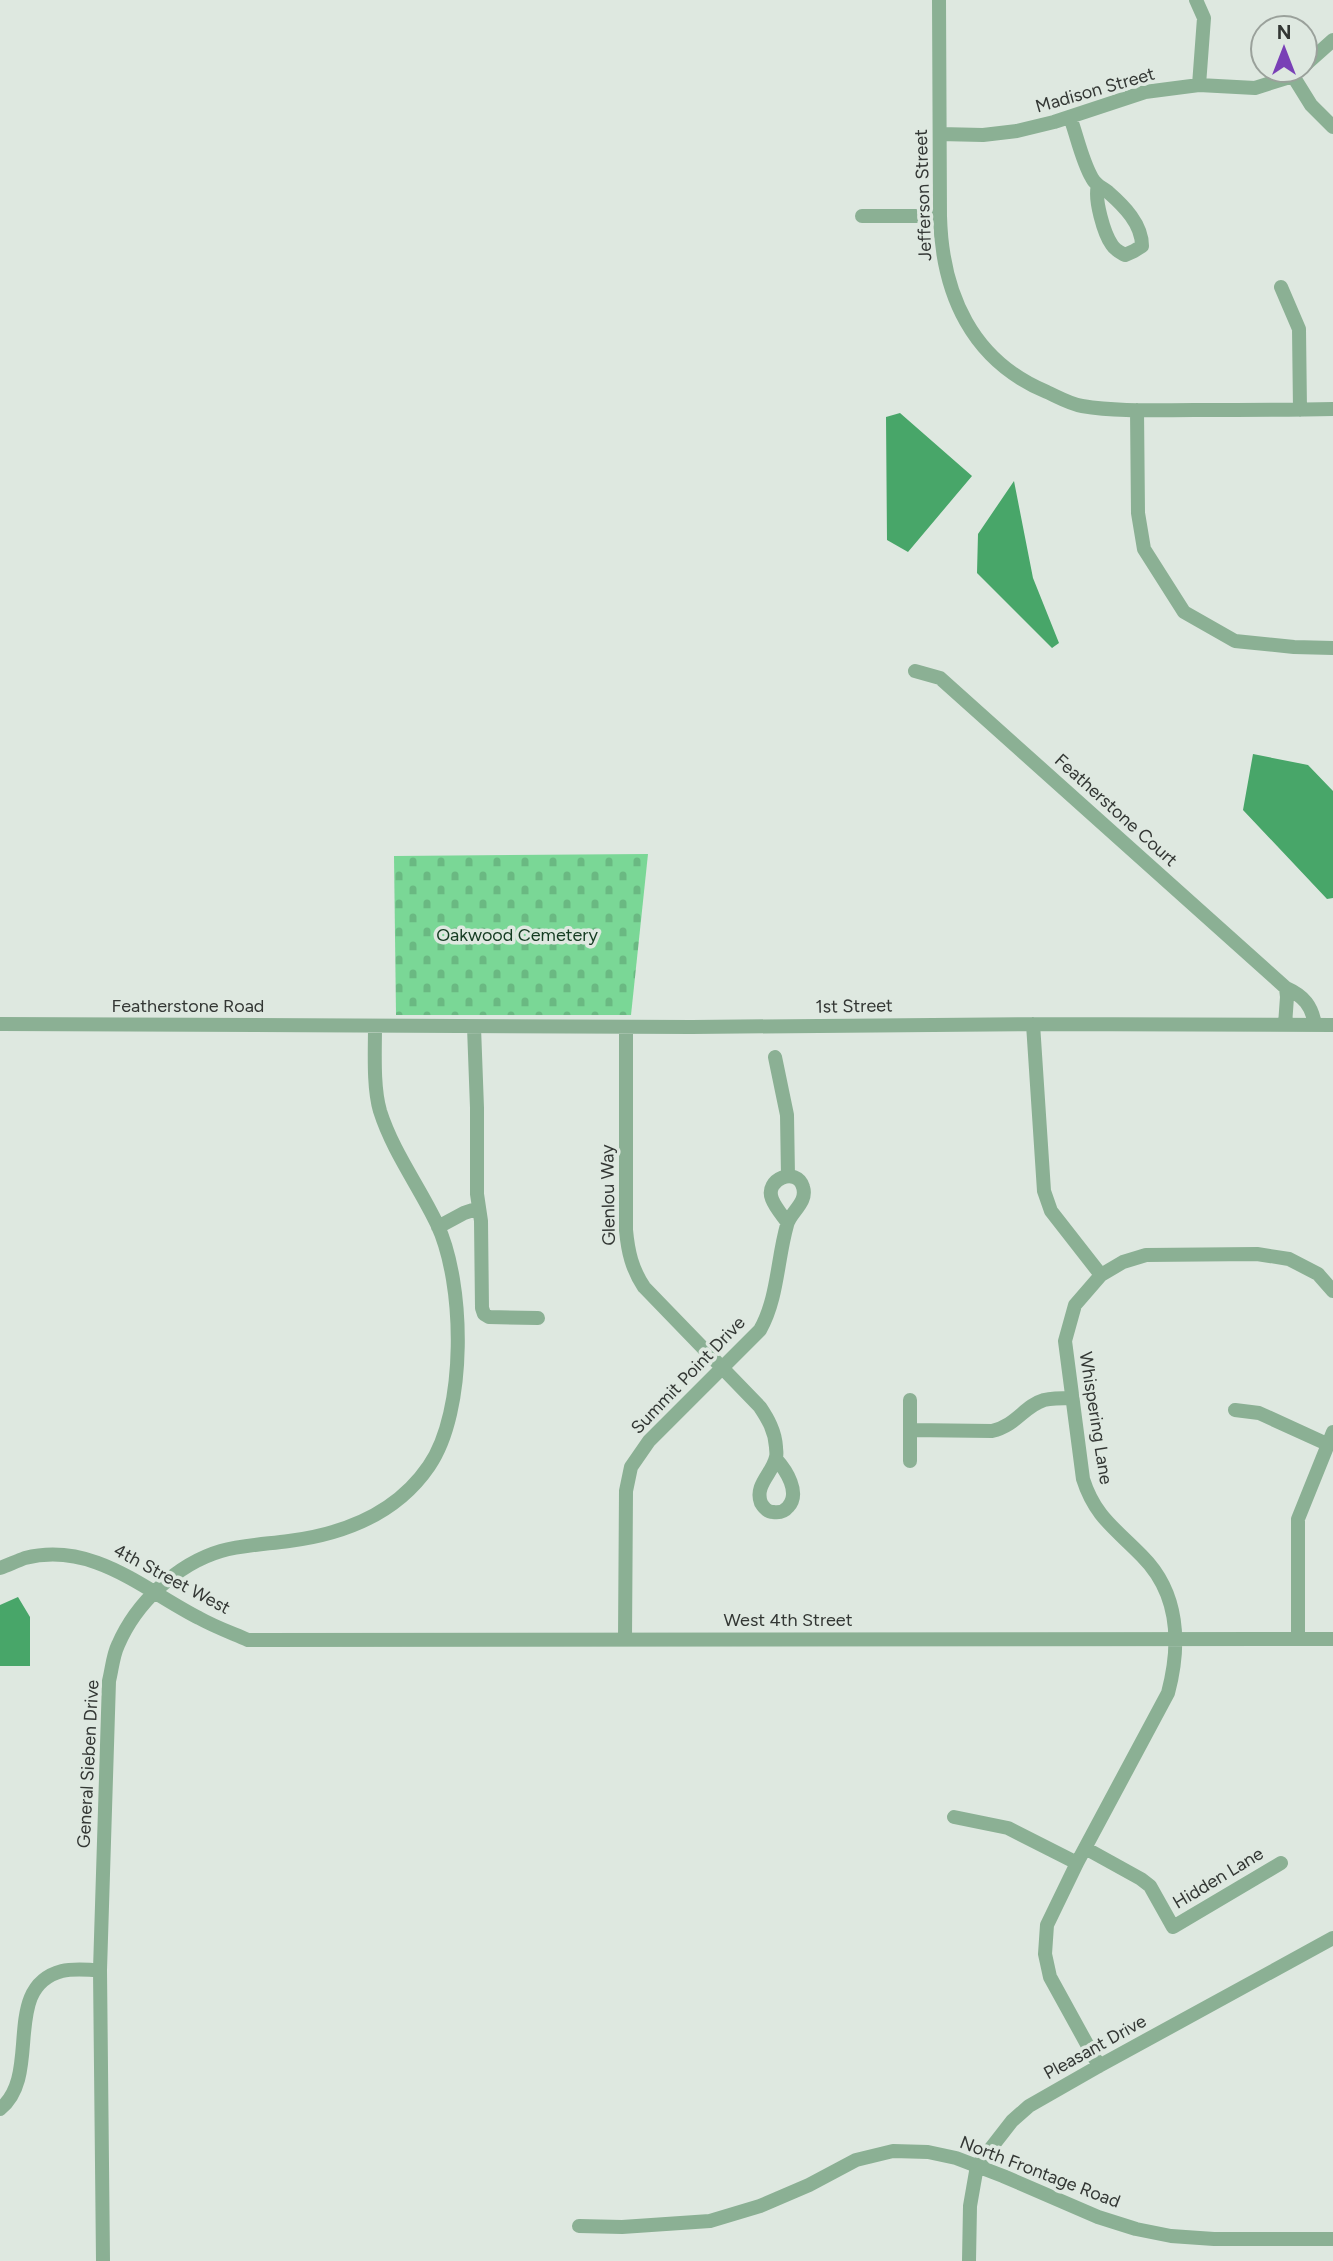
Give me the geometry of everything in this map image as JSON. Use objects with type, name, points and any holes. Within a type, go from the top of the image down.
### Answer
[{"type":"street","name":"Jefferson Street","points":[[939,0],[940,216],[944,268],[962,315],[975,337],[992,356],[1029,385],[1079,405],[1137,410],[1333,410]]},
{"type":"street","points":[[1196,0],[1204,18],[1199,85]]},
{"type":"street","points":[[1319,52],[1333,40]]},
{"type":"street","name":"Madison Street","points":[[940,134],[983,135],[1017,131],[1145,92],[1199,85],[1255,88],[1266,84]]},
{"type":"street","points":[[1301,84],[1311,105],[1333,127]]},
{"type":"street","points":[[1070,117],[1091,177],[1137,224],[1142,233],[1142,246],[1125,255],[1108,240],[1095,195],[1098,186]]},
{"type":"street","points":[[862,216],[940,216]]},
{"type":"street","points":[[1281,287],[1299,329],[1300,410]]},
{"type":"street","points":[[1137,410],[1138,513],[1144,549],[1184,612],[1235,641],[1333,648]]},
{"type":"street","name":"Featherstone Court","points":[[915,671],[940,678],[1286,988],[1297,993],[1313,1011],[1315,1025]]},
{"type":"street","points":[[1285,1025],[1286,988]]},
{"type":"street","name":"Featherstone Road","points":[[0,1024],[375,1026]]},
{"type":"street","points":[[1033,1024],[1044,1191],[1051,1211],[1101,1275],[1123,1262],[1146,1255],[1257,1254],[1289,1259],[1318,1274],[1333,1291]]},
{"type":"street","name":"1st Street","points":[[375,1026],[1333,1025]]},
{"type":"street","name":"General Sieben Drive","points":[[103,2261],[100,1970],[109,1681],[117,1647],[129,1624],[155,1592],[186,1567],[219,1551],[338,1533],[372,1518],[404,1494],[429,1466],[445,1433],[456,1387],[457,1339],[453,1274],[439,1227],[396,1152],[379,1108],[374,1059],[375,1026]]},
{"type":"street","points":[[474,1027],[482,1308],[484,1314],[489,1317],[538,1318]]},
{"type":"street","name":"Glenlou Way","points":[[626,1027],[628,1251],[634,1272],[644,1287],[760,1406],[772,1428],[776,1459]]},
{"type":"street","points":[[775,1057],[788,1115],[788,1176],[775,1181],[771,1194],[772,1200],[788,1222]]},
{"type":"street","name":"Summit Point Drive","points":[[625,1639],[626,1492],[631,1467],[649,1441],[760,1330],[766,1319],[772,1303],[788,1222],[800,1204],[804,1189],[795,1177],[788,1176]]},
{"type":"street","points":[[439,1227],[479,1208]]},
{"type":"street","name":"Whispering Lane","points":[[1098,2066],[1050,1977],[1045,1954],[1047,1925],[1168,1693],[1175,1669],[1176,1640],[1175,1614],[1164,1584],[1145,1558],[1101,1516],[1089,1498],[1083,1479],[1065,1341],[1075,1305],[1101,1275]]},
{"type":"street","points":[[910,1430],[992,1431],[1004,1428],[1028,1409],[1045,1400],[1073,1398]]},
{"type":"street","points":[[910,1400],[910,1461]]},
{"type":"street","points":[[1235,1410],[1259,1413],[1330,1438],[1298,1519],[1298,1639]]},
{"type":"street","name":"4th Street West","points":[[0,1568],[26,1558],[72,1556],[100,1562],[199,1619],[243,1638]]},
{"type":"street","name":"West 4th Street","points":[[243,1638],[1333,1639]]},
{"type":"street","points":[[954,1817],[1009,1828],[1077,1863]]},
{"type":"street","name":"Hidden Lane","points":[[1085,1848],[1150,1886],[1173,1927],[1281,1863]]},
{"type":"street","name":"Pleasant Drive","points":[[969,2261],[968,2221],[977,2166],[1002,2131],[1029,2106],[1333,1938]]},
{"type":"street","points":[[0,2109],[11,2100],[20,2071],[24,2011],[30,1992],[44,1979],[62,1971],[100,1970]]},
{"type":"street","name":"North Frontage Road","points":[[579,2226],[622,2227],[710,2221],[760,2206],[856,2161],[893,2151],[928,2152],[977,2166],[1098,2217],[1136,2229],[1171,2236],[1213,2239],[1333,2239]]},
{"type":"green space","name":"Oakwood Cemetery","points":[[648,854],[631,1015],[396,1015],[394,856]]},
{"type":"shaded area","points":[[900,413],[972,476],[908,552],[887,540],[886,417]]},
{"type":"shaded area","points":[[1014,481],[1033,578],[1059,643],[1052,648],[977,573],[978,534]]},
{"type":"shaded area","points":[[1253,754],[1308,765],[1333,791],[1333,898],[1327,899],[1243,810]]},
{"type":"shaded area","points":[[18,1597],[30,1617],[30,1666],[0,1666],[0,1605]]}]
